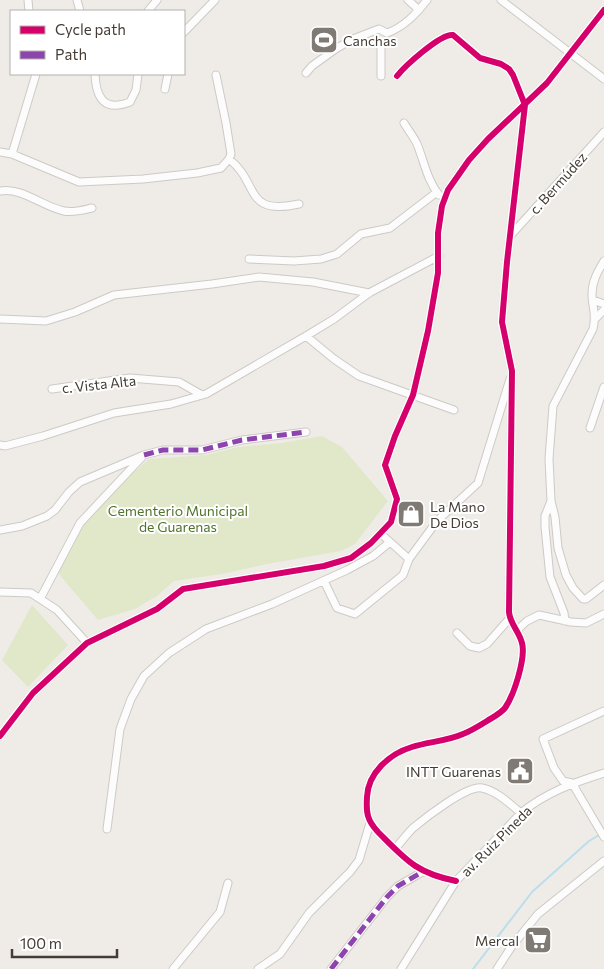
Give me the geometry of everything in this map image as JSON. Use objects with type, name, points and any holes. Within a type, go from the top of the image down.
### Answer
[{"type":"street","points":[[149,10],[157,0]]},
{"type":"street","points":[[185,31],[215,0]]},
{"type":"street","points":[[408,0],[419,10]]},
{"type":"street","points":[[386,33],[405,23],[427,0]]},
{"type":"street","points":[[501,0],[604,79]]},
{"type":"street","points":[[0,736],[33,693],[87,643],[157,609],[183,589],[324,566],[350,558],[371,543],[391,522],[397,499],[385,465],[413,395],[428,330],[438,273],[438,233],[448,190],[469,160],[502,124],[547,83],[604,10]]},
{"type":"street","points":[[306,73],[312,66],[353,39],[379,29],[386,33]]},
{"type":"street","points":[[374,32],[374,41],[381,44]]},
{"type":"street","points":[[380,76],[381,44],[387,39],[386,33]]},
{"type":"street","points":[[397,76],[405,66],[441,38],[453,36],[480,58],[501,64],[509,69],[525,105],[502,322],[512,371],[509,619],[523,644],[521,661],[512,694],[504,709],[491,719],[463,734],[410,747],[394,756],[376,770],[370,780],[367,792],[367,814],[370,823],[407,862],[424,872],[456,882]]},
{"type":"street","points":[[0,152],[12,154],[79,182],[143,179],[197,173],[221,168],[231,154],[216,74]]},
{"type":"street","points":[[12,154],[36,75]]},
{"type":"street","points":[[95,75],[97,93],[100,98],[104,102],[116,105],[130,102],[136,90],[138,75]]},
{"type":"street","points":[[165,89],[168,75]]},
{"type":"street","points":[[404,123],[416,142],[427,174],[444,201]]},
{"type":"street","name":"c. Bermúdez","points":[[511,235],[604,132]]},
{"type":"street","points":[[229,159],[238,167],[254,197],[262,203],[279,207],[299,204]]},
{"type":"street","points":[[0,191],[6,190],[20,194],[64,211],[74,212],[92,208]]},
{"type":"street","points":[[249,259],[294,261],[321,259],[337,254],[361,234],[390,228],[437,192]]},
{"type":"street","points":[[0,445],[5,446],[43,436],[114,412],[171,404],[202,395],[281,352],[334,319],[369,293],[439,256]]},
{"type":"street","points":[[604,261],[597,272],[593,284],[596,318],[593,329],[553,406],[549,459],[551,501],[562,565],[579,596],[586,599],[604,585]]},
{"type":"street","points":[[0,319],[46,320],[75,312],[114,296],[259,277],[313,282],[369,293]]},
{"type":"street","points":[[593,300],[604,304]]},
{"type":"street","points":[[596,318],[604,310]]},
{"type":"street","points":[[306,336],[334,359],[360,376],[454,410]]},
{"type":"street","points":[[324,580],[337,608],[355,614],[403,574],[409,560],[437,521],[478,483],[512,371]]},
{"type":"street","name":"c. Vista Alta","points":[[52,389],[130,378],[179,382],[202,395]]},
{"type":"street","points":[[590,428],[604,387]]},
{"type":"street","points":[[0,530],[22,526],[46,516],[55,510],[69,492],[80,482],[144,455],[163,450],[202,450],[242,440],[306,432]]},
{"type":"street","points":[[40,599],[80,523],[144,455]]},
{"type":"street","points":[[551,501],[545,527],[550,577],[566,621]]},
{"type":"street","points":[[380,533],[409,560]]},
{"type":"street","points":[[107,829],[120,729],[144,676],[170,652],[206,629],[272,604],[324,580],[374,556],[390,542]]},
{"type":"street","points":[[0,592],[31,593],[57,610],[87,643]]},
{"type":"street","points":[[516,631],[527,621],[539,615],[586,623],[604,614]]},
{"type":"street","points":[[457,633],[470,646],[479,648],[487,644],[509,619]]},
{"type":"street","points":[[604,711],[543,739],[554,768],[562,780],[572,783],[604,837]]},
{"type":"street","name":"av. Ruiz Pineda","points":[[401,969],[456,882],[521,813],[572,783],[604,773]]},
{"type":"street","points":[[395,849],[422,820],[474,788],[482,788],[493,792],[521,813]]},
{"type":"street","points":[[258,969],[280,954],[309,913],[350,872],[359,860],[364,848],[370,823]]},
{"type":"street","points":[[497,969],[512,946],[538,914],[604,861]]},
{"type":"street","points":[[331,969],[387,897],[398,886],[424,872]]},
{"type":"street","points":[[173,969],[220,912],[228,883]]},
{"type":"green space","name":"Cementerio Municipal de Guarenas","points":[[322,436],[342,447],[388,501],[355,544],[341,551],[222,574],[174,581],[157,596],[135,609],[98,620],[57,572],[80,529],[119,485],[149,459],[206,455],[238,447],[281,443]]},
{"type":"green space","points":[[32,605],[68,645],[28,687],[2,660]]},
{"type":"waterway","points":[[473,969],[532,892],[589,841],[599,835]]},
{"type":"marked path","points":[[144,455],[163,450],[202,450],[242,440],[306,432]]},
{"type":"marked path","points":[[331,969],[387,897],[398,886],[424,871]]},
{"type":"cycle path","points":[[0,736],[33,693],[87,643],[157,609],[183,589],[324,566],[351,558],[371,543],[391,522],[397,499],[385,465],[413,395],[428,331],[438,273],[438,233],[442,206],[448,190],[469,160],[488,139],[547,83],[604,10]]},
{"type":"cycle path","points":[[397,76],[432,44],[453,35],[480,58],[501,64],[509,69],[525,105],[502,322],[512,371],[509,612],[522,643],[521,667],[512,694],[501,712],[463,734],[412,747],[395,754],[376,772],[368,788],[367,797],[369,820],[378,832],[404,858],[431,874],[456,881]]},
{"type":"place","name":"Canchas","points":[[324,40]]},
{"type":"place","name":"La Mano De Dios","points":[[411,514]]},
{"type":"place","name":"INTT Guarenas","points":[[520,771]]},
{"type":"place","name":"Mercal","points":[[538,940]]}]
